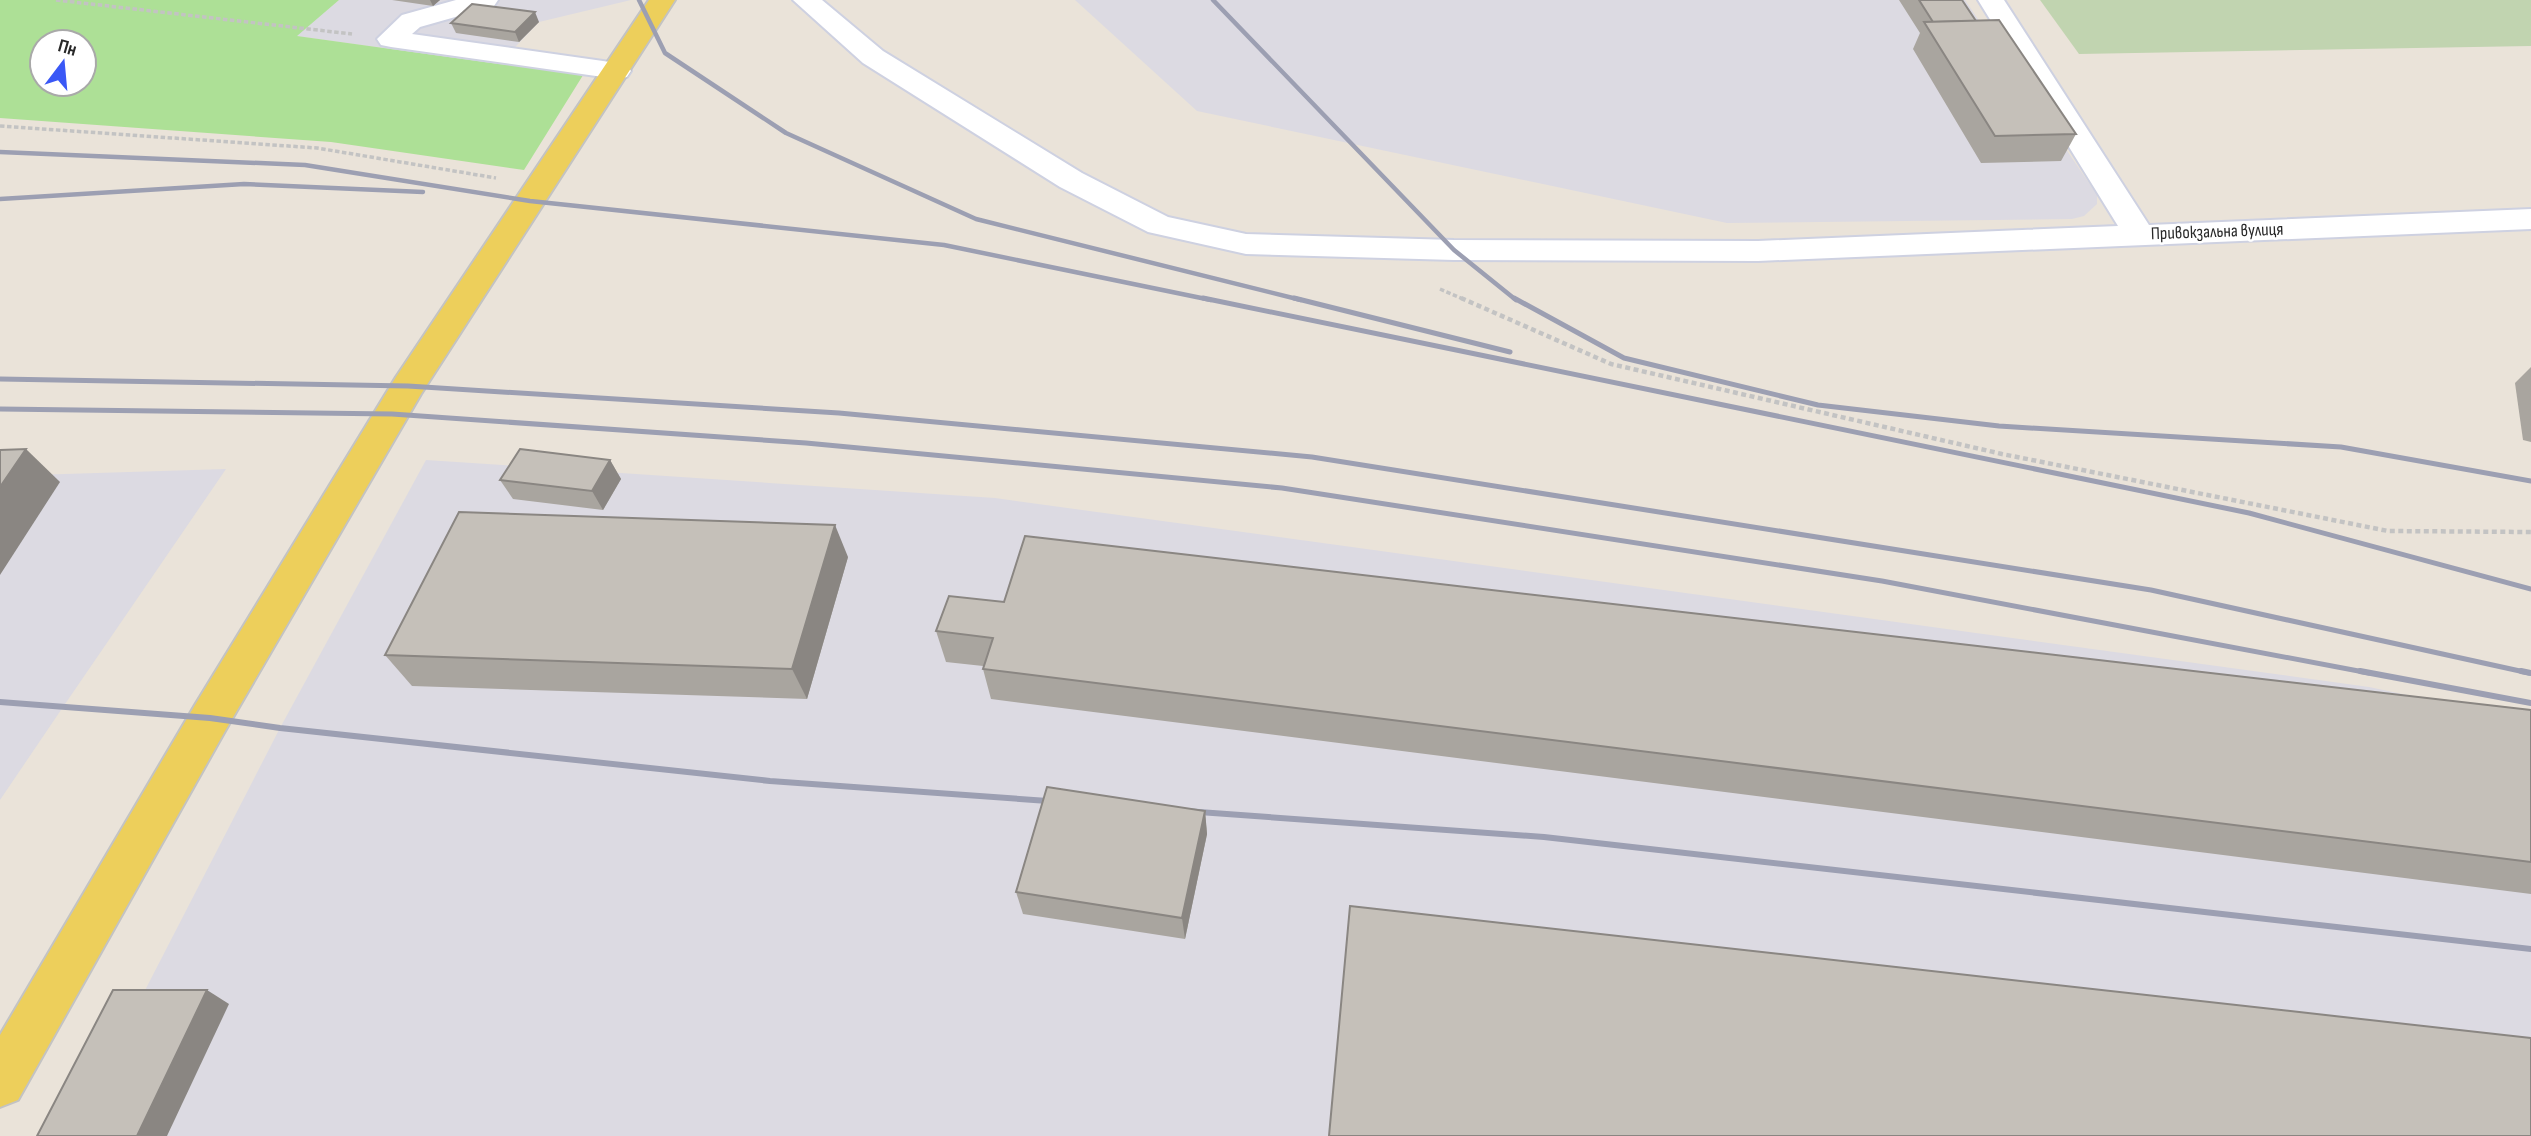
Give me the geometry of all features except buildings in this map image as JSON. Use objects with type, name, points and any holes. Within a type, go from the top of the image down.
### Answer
[{"type":"main road","points":[[0,1082],[210,718],[408,386],[662,0]]},
{"type":"street","points":[[391,39],[411,21],[485,0]]},
{"type":"street","points":[[806,0],[873,57],[1071,180],[1160,225],[1246,244],[1454,250],[1758,251],[2139,234]]},
{"type":"street","name":"Привокзальна вулиця","points":[[1991,0],[2139,234],[2531,219]]},
{"type":"street","points":[[391,39],[617,71]]},
{"type":"path","points":[[56,0],[391,39]]},
{"type":"path","points":[[0,126],[317,148],[541,185]]},
{"type":"path","points":[[1438,288],[1611,364],[1989,451],[2388,531],[2531,532]]},
{"type":"shaded area","points":[[339,0],[631,0],[539,22],[499,64],[296,36]]},
{"type":"shaded area","points":[[1075,0],[1965,0],[2097,195],[2097,204],[2084,216],[2072,219],[1727,223],[1197,111]]},
{"type":"shaded area","points":[[426,460],[995,498],[2369,687],[2531,721],[2531,1136],[70,1136],[280,728]]},
{"type":"shaded area","points":[[226,469],[63,707],[0,800],[0,476]]},
{"type":"green space","points":[[0,0],[339,0],[297,36],[499,64],[585,72],[524,170],[331,142],[0,118]]},
{"type":"green space","points":[[2040,0],[2531,0],[2531,46],[2079,54]]},
{"type":"railway","points":[[639,0],[665,53],[786,133],[976,219],[1301,300]]},
{"type":"railway","points":[[1213,0],[1454,250],[1516,300]]},
{"type":"railway","points":[[0,152],[305,165],[530,201],[944,245],[1211,300]]},
{"type":"railway","points":[[0,199],[244,184],[423,192]]},
{"type":"railway","points":[[1203,298],[2249,513],[2531,589]]},
{"type":"railway","points":[[1294,298],[1510,352]]},
{"type":"railway","points":[[1514,298],[1624,358],[1818,405],[1999,426],[2341,447],[2531,481]]},
{"type":"railway","points":[[0,379],[408,386],[839,413],[1312,457],[2151,590],[2529,673]]},
{"type":"railway","points":[[0,409],[392,414],[806,443],[1282,488],[1882,581],[2369,673]]},
{"type":"railway","points":[[2360,671],[2531,703]]},
{"type":"railway","points":[[2521,671],[2531,673]]},
{"type":"railway","points":[[0,702],[210,718],[280,728],[770,781],[1062,802]]},
{"type":"railway","points":[[1185,811],[1544,837],[2531,949]]}]
